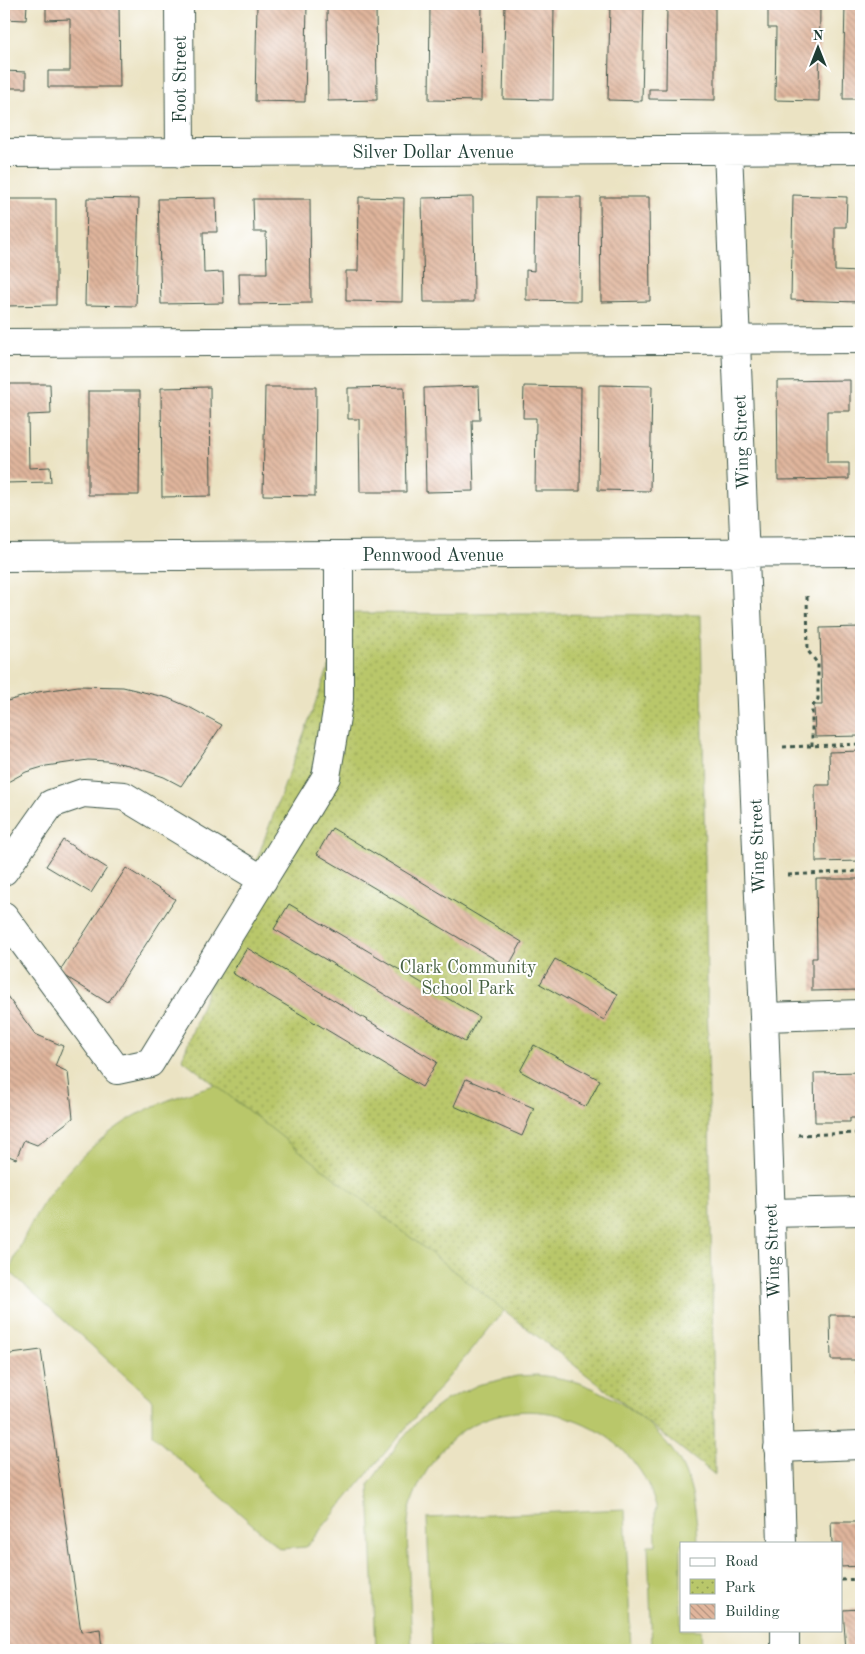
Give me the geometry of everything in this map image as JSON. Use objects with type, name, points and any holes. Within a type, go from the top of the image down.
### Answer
[{"type":"street","name":"Foot Street","points":[[179,4],[180,154]]},
{"type":"street","name":"Silver Dollar Avenue","points":[[4,153],[180,154],[861,149]]},
{"type":"street","name":"Wing Street","points":[[728,150],[764,1017],[782,1542]]},
{"type":"street","points":[[4,343],[861,339]]},
{"type":"street","name":"Pennwood Avenue","points":[[4,557],[861,552]]},
{"type":"street","points":[[4,916],[117,1070],[150,1063],[326,777],[339,699],[339,555]]},
{"type":"street","points":[[4,871],[51,804],[83,793],[124,796],[263,880]]},
{"type":"street","points":[[764,1017],[861,1014]]},
{"type":"street","points":[[770,1213],[861,1211]]},
{"type":"street","points":[[778,1448],[861,1445]]},
{"type":"street","points":[[785,1632],[785,1650]]},
{"type":"path","points":[[806,596],[808,651],[818,664],[818,699],[812,706],[812,746]]},
{"type":"path","points":[[783,747],[861,744]]},
{"type":"path","points":[[788,875],[861,871]]},
{"type":"path","points":[[798,1135],[861,1133]]},
{"type":"path","points":[[842,1580],[861,1579]]},
{"type":"green space","name":"Clark Community School Park","points":[[349,613],[701,615],[715,1475],[182,1059]]},
{"type":"green space","points":[[225,1082],[525,1286],[306,1547],[280,1549],[152,1435],[152,1400],[9,1271],[39,1210],[59,1181],[97,1143],[125,1122],[150,1108],[182,1095]]},
{"type":"green space","points":[[537,1375],[561,1378],[599,1391],[641,1418],[666,1442],[675,1455],[687,1477],[692,1495],[696,1514],[698,1542],[680,1542],[680,1632],[701,1632],[702,1650],[652,1650],[648,1545],[656,1545],[655,1510],[657,1510],[647,1482],[631,1459],[610,1439],[585,1424],[558,1415],[530,1411],[502,1414],[474,1424],[464,1430],[446,1445],[424,1475],[411,1505],[408,1525],[412,1650],[376,1650],[369,1484],[398,1444],[419,1420],[446,1400],[478,1385],[517,1376]]},
{"type":"green space","points":[[625,1509],[631,1650],[432,1650],[427,1518]]},
{"type":"building","points":[[4,4],[27,4],[26,20],[4,19]]},
{"type":"building","points":[[46,4],[119,4],[120,87],[48,87],[48,71],[70,71],[70,19],[46,20]]},
{"type":"building","points":[[257,4],[307,4],[305,102],[255,101]]},
{"type":"building","points":[[327,4],[376,4],[377,100],[328,101]]},
{"type":"building","points":[[430,4],[482,4],[481,101],[429,100]]},
{"type":"building","points":[[505,4],[554,4],[553,100],[503,99]]},
{"type":"building","points":[[610,4],[644,4],[642,101],[608,100]]},
{"type":"building","points":[[667,4],[715,4],[715,100],[649,99],[649,89],[666,89]]},
{"type":"building","points":[[768,4],[820,4],[819,101],[775,100],[776,28],[768,28]]},
{"type":"building","points":[[845,4],[861,4],[861,99],[843,99]]},
{"type":"building","points":[[4,71],[26,72],[26,88],[4,88]]},
{"type":"building","points":[[793,195],[847,197],[846,227],[835,227],[835,271],[860,272],[859,302],[791,300]]},
{"type":"building","points":[[359,197],[404,198],[402,302],[346,301],[346,271],[358,271]]},
{"type":"building","points":[[473,197],[474,302],[424,302],[422,198]]},
{"type":"building","points":[[535,197],[581,197],[580,301],[526,300],[526,270],[534,271]]},
{"type":"building","points":[[600,197],[649,197],[650,301],[601,302]]},
{"type":"building","points":[[87,198],[139,199],[136,306],[85,305]]},
{"type":"building","points":[[216,198],[217,232],[203,232],[204,273],[223,272],[224,303],[161,304],[158,199]]},
{"type":"building","points":[[5,199],[56,199],[56,305],[6,306]]},
{"type":"building","points":[[253,199],[310,199],[311,303],[240,304],[239,273],[267,273],[266,232],[254,232]]},
{"type":"building","points":[[850,380],[850,411],[827,411],[827,463],[849,463],[849,479],[778,480],[777,381]]},
{"type":"building","points":[[4,384],[50,384],[51,414],[28,415],[29,468],[50,467],[51,482],[4,483]]},
{"type":"building","points":[[599,385],[652,386],[650,491],[598,490]]},
{"type":"building","points":[[479,386],[480,420],[472,420],[474,491],[426,492],[424,388]]},
{"type":"building","points":[[524,386],[581,387],[580,491],[535,491],[536,418],[523,418]]},
{"type":"building","points":[[210,387],[211,496],[162,497],[161,388]]},
{"type":"building","points":[[265,387],[316,387],[315,496],[263,495]]},
{"type":"building","points":[[404,387],[406,492],[360,492],[359,419],[348,419],[348,388]]},
{"type":"building","points":[[88,391],[140,391],[139,495],[88,495]]},
{"type":"building","points":[[861,627],[861,736],[815,737],[814,705],[822,705],[820,628]]},
{"type":"building","points":[[78,686],[123,687],[168,698],[222,725],[181,786],[164,777],[129,765],[88,760],[46,766],[26,772],[4,784],[4,702],[38,692]]},
{"type":"building","points":[[861,751],[861,861],[816,862],[815,785],[830,785],[829,752]]},
{"type":"building","points":[[332,828],[522,942],[508,967],[317,854]]},
{"type":"building","points":[[63,840],[107,868],[91,893],[46,866]]},
{"type":"building","points":[[126,868],[175,899],[108,1003],[59,972]]},
{"type":"building","points":[[816,879],[859,879],[861,990],[812,991],[812,958],[817,958]]},
{"type":"building","points":[[289,904],[479,1017],[465,1042],[274,929]]},
{"type":"building","points":[[247,948],[437,1062],[422,1087],[232,973]]},
{"type":"building","points":[[555,959],[618,994],[604,1020],[540,984]]},
{"type":"building","points":[[4,992],[35,1034],[63,1046],[55,1066],[68,1072],[73,1118],[37,1145],[24,1140],[16,1159],[4,1154]]},
{"type":"building","points":[[534,1045],[600,1080],[586,1107],[520,1071]]},
{"type":"building","points":[[861,1072],[861,1118],[850,1118],[850,1122],[815,1122],[814,1073]]},
{"type":"building","points":[[466,1079],[534,1108],[522,1136],[454,1106]]},
{"type":"building","points":[[830,1315],[861,1315],[861,1374],[858,1374],[858,1360],[831,1360]]},
{"type":"building","points":[[41,1350],[81,1632],[100,1629],[102,1650],[4,1650],[4,1355]]},
{"type":"building","points":[[856,1506],[861,1506],[861,1566],[842,1567],[842,1542],[832,1542],[831,1522],[856,1522]]},
{"type":"building","points":[[861,1609],[861,1650],[846,1650],[843,1610]]}]
